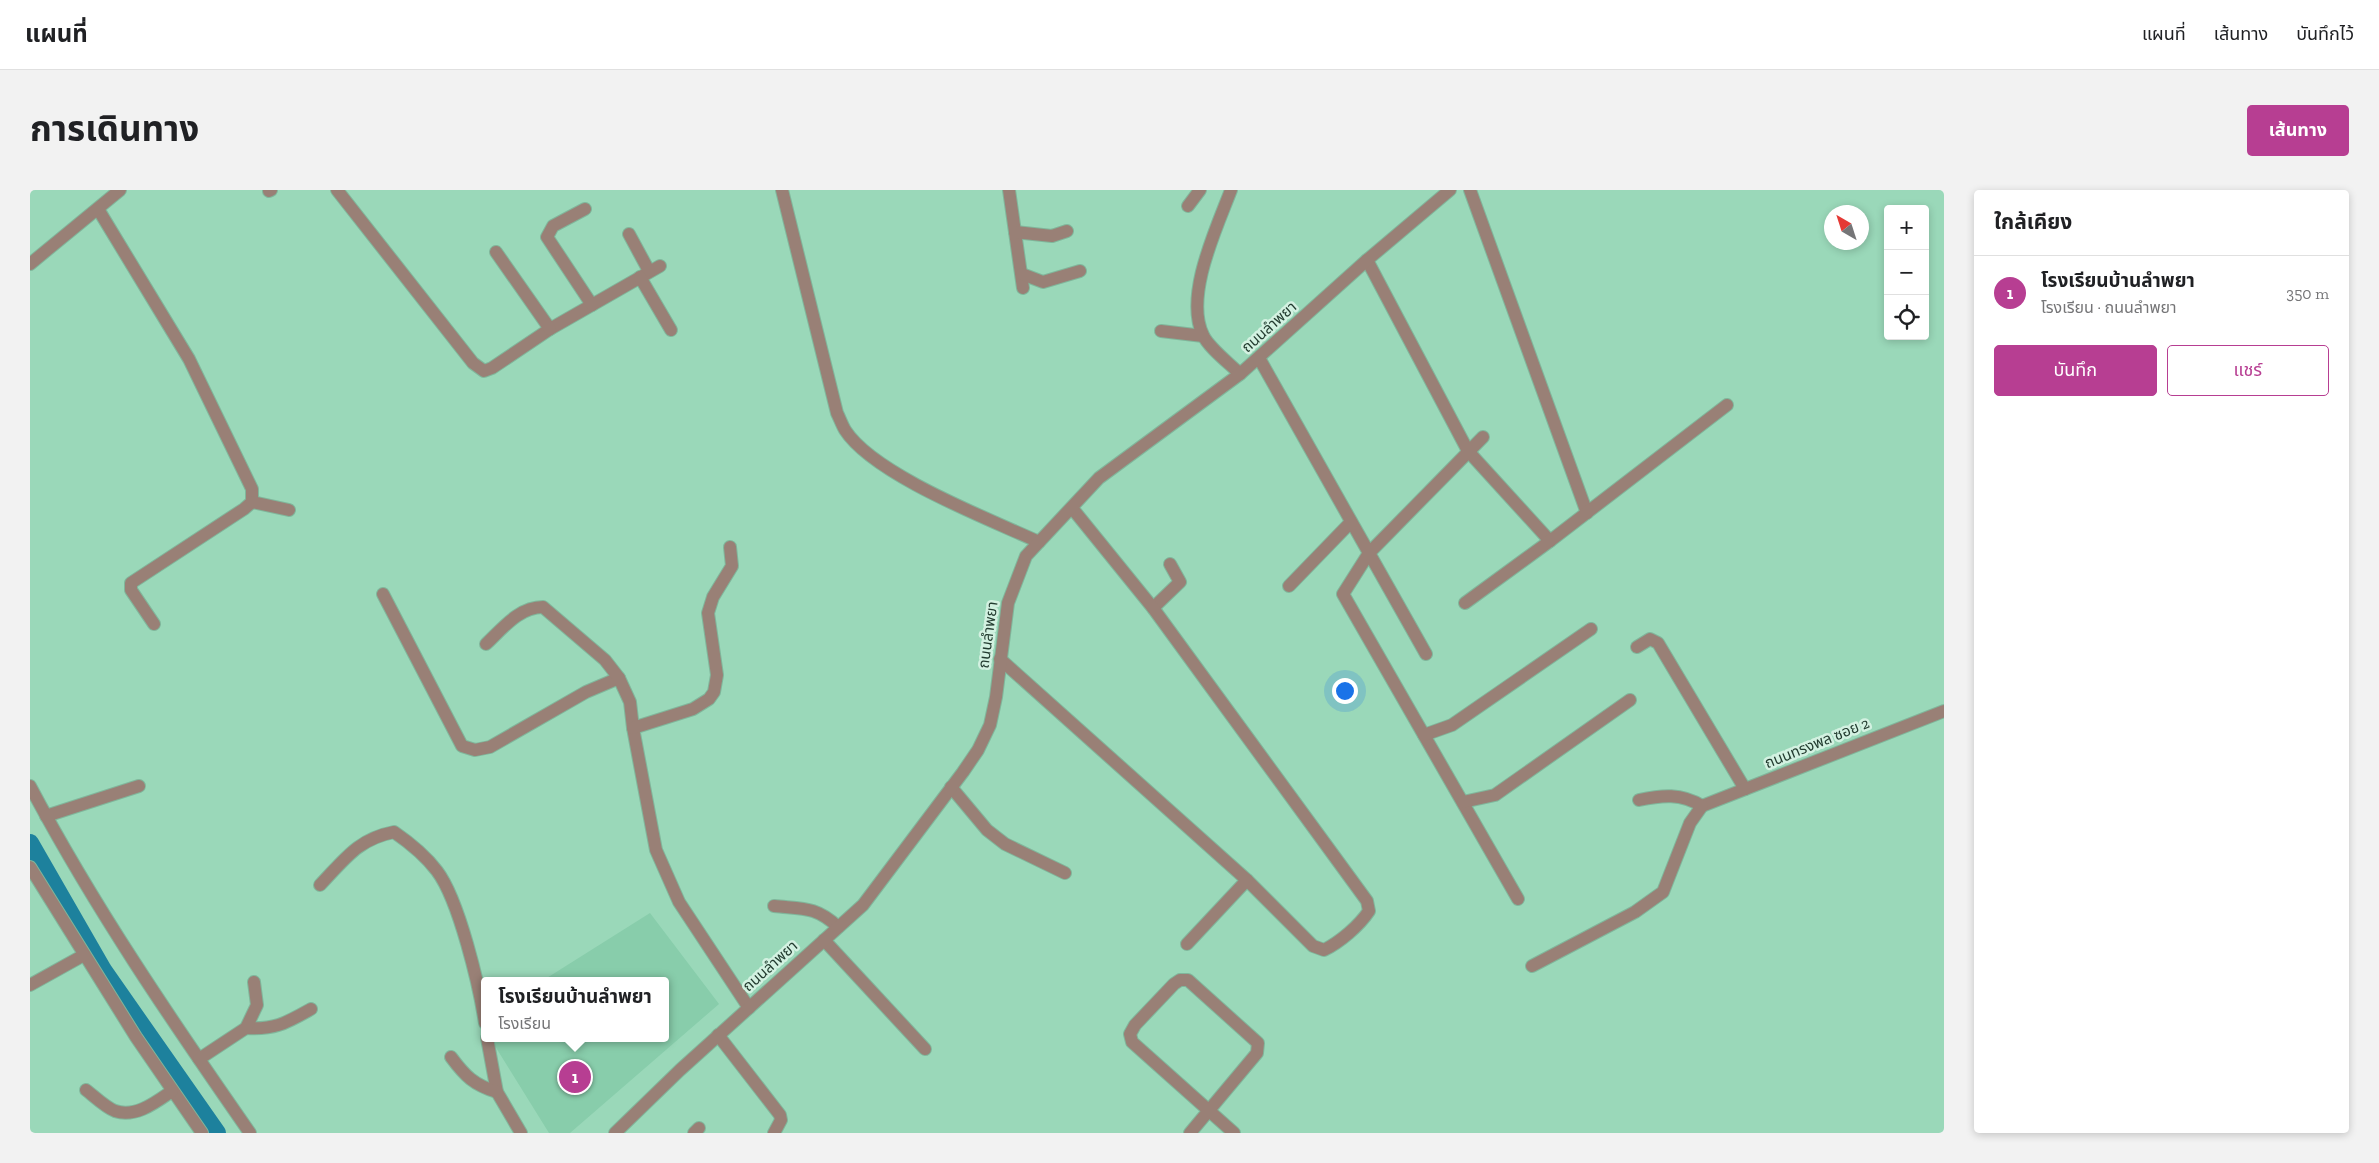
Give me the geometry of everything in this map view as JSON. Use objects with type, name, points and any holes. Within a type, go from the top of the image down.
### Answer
[{"type":"street","points":[[30,264],[120,190]]},
{"type":"street","points":[[337,190],[477,368],[484,371],[492,368],[550,329],[650,271]]},
{"type":"street","points":[[782,190],[837,413],[846,431],[882,465],[924,488],[1039,542]]},
{"type":"street","points":[[1010,190],[1023,288]]},
{"type":"street","points":[[1188,206],[1200,190]]},
{"type":"street","points":[[1230,190],[1208,250],[1199,290],[1197,312],[1203,336],[1240,374]]},
{"type":"street","name":"ถนนลำพยา","points":[[615,1133],[718,1035],[863,905],[978,750],[990,725],[996,697],[1008,603],[1015,580],[1026,556],[1099,478],[1240,374],[1367,260],[1450,190]]},
{"type":"street","points":[[1470,190],[1587,513]]},
{"type":"street","points":[[98,209],[189,358],[252,489],[252,502]]},
{"type":"street","points":[[585,209],[553,226],[547,237],[592,305]]},
{"type":"street","points":[[1016,232],[1052,236],[1067,231]]},
{"type":"street","points":[[629,234],[650,271],[671,330]]},
{"type":"street","points":[[496,252],[550,329]]},
{"type":"street","points":[[1367,260],[1468,451],[1550,542]]},
{"type":"street","points":[[1022,274],[1043,282],[1080,271]]},
{"type":"street","points":[[1162,331],[1203,336]]},
{"type":"street","points":[[1259,358],[1426,654]]},
{"type":"street","points":[[1465,603],[1550,542],[1727,405]]},
{"type":"street","points":[[1483,437],[1369,553],[1343,594],[1518,899]]},
{"type":"street","points":[[154,624],[131,590],[131,583],[252,502],[289,510]]},
{"type":"street","points":[[1000,659],[1247,880],[1313,946],[1324,950],[1364,919],[1368,911],[1367,901],[1153,608],[1072,508]]},
{"type":"street","points":[[1289,586],[1351,522]]},
{"type":"street","points":[[633,728],[693,708],[708,700],[714,692],[717,675],[708,612],[713,597],[732,566],[730,547]]},
{"type":"street","points":[[1153,608],[1180,582],[1170,564]]},
{"type":"street","points":[[383,594],[462,746],[474,750],[490,747],[586,692],[620,678]]},
{"type":"street","points":[[486,644],[516,615],[532,606],[543,606],[605,660],[620,678],[630,702],[633,728],[656,850],[679,902],[749,1008]]},
{"type":"street","points":[[1424,735],[1452,725],[1590,629]]},
{"type":"street","points":[[1637,647],[1650,639],[1658,643],[1746,789]]},
{"type":"street","points":[[1463,802],[1495,795],[1630,700]]},
{"type":"street","name":"ถนนทรงพล ซอย 2","points":[[1702,806],[1944,711]]},
{"type":"street","points":[[30,786],[108,921],[250,1133]]},
{"type":"street","points":[[46,816],[139,786]]},
{"type":"street","points":[[951,787],[987,830],[1005,844],[1065,873]]},
{"type":"street","points":[[1532,966],[1635,912],[1663,892],[1690,823],[1702,806],[1690,799],[1676,796],[1655,796],[1639,800]]},
{"type":"street","points":[[320,885],[354,849],[375,836],[394,832],[414,846],[437,871],[451,894],[481,1006]]},
{"type":"street","points":[[30,867],[84,955],[172,1091],[202,1133]]},
{"type":"street","points":[[1187,944],[1247,880]]},
{"type":"street","points":[[774,906],[816,911],[826,916],[838,927]]},
{"type":"street","points":[[824,940],[925,1049]]},
{"type":"street","points":[[30,985],[84,955]]},
{"type":"street","points":[[1190,1133],[1209,1111],[1256,1053],[1258,1043],[1188,980],[1180,980],[1135,1025],[1130,1034],[1132,1042],[1209,1111],[1234,1133]]},
{"type":"street","points":[[199,1059],[246,1028],[257,1005],[254,982]]},
{"type":"street","points":[[246,1028],[265,1029],[281,1026],[311,1009]]},
{"type":"street","points":[[718,1035],[780,1114],[781,1120],[774,1133]]},
{"type":"street","points":[[488,1042],[497,1092],[521,1133]]},
{"type":"street","points":[[451,1057],[466,1077],[483,1088],[497,1092]]},
{"type":"street","points":[[86,1090],[114,1111],[130,1113],[148,1107],[172,1091]]},
{"type":"shaded area","points":[[650,913],[719,1004],[570,1133],[549,1133],[492,1042],[669,1042],[669,977],[548,977]]},
{"type":"waterway","points":[[30,843],[103,970],[217,1133]]},
{"type":"place","name":"โรงเรียนบ้านลำพยา","points":[[575,1077]]}]
